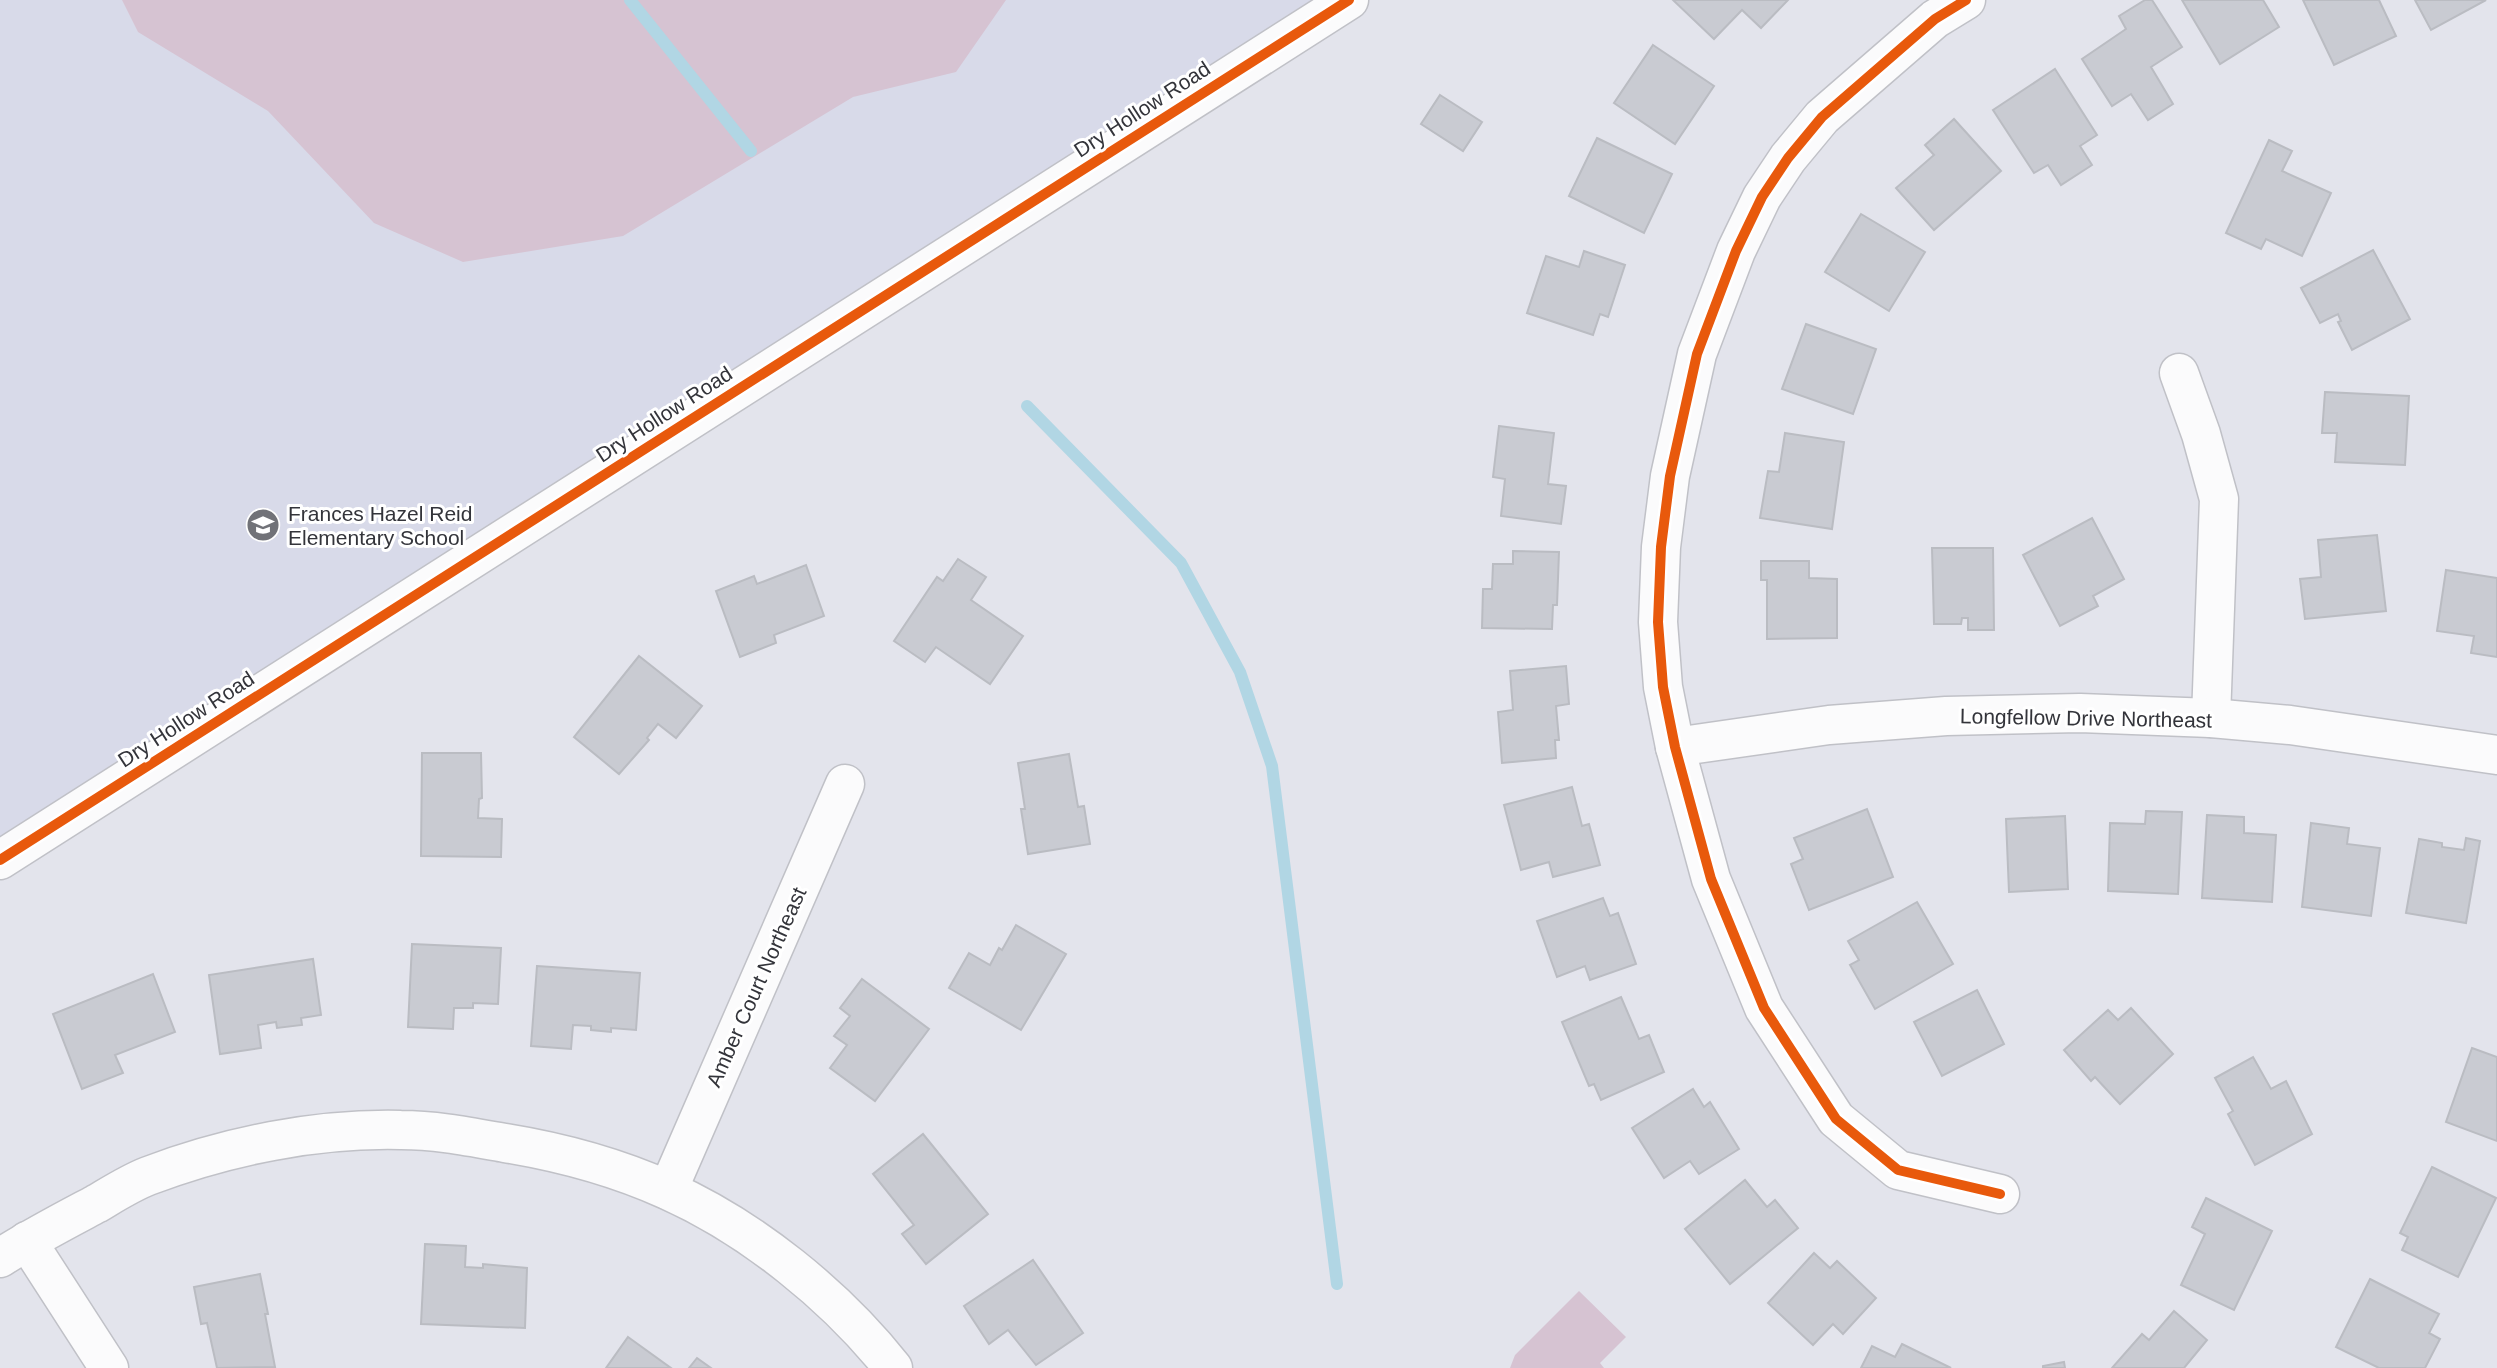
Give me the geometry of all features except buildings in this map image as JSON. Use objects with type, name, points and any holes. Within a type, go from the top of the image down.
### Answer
[{"type":"street","name":"Dry Hollow Road","points":[[0,860],[1349,0]]},
{"type":"street","points":[[1966,0],[1935,19],[1822,117],[1788,158],[1769,187],[1736,251],[1697,354],[1670,475],[1661,547],[1658,622],[1663,687],[1675,747],[1711,879],[1764,1008],[1836,1119],[1898,1170],[2000,1194]]},
{"type":"street","points":[[2179,373],[2201,434],[2219,499],[2211,718]]},
{"type":"street","name":"Longfellow Drive Northeast","points":[[1675,747],[1829,725],[1946,716],[2080,713],[2211,718],[2290,725],[2497,755]]},
{"type":"street","name":"Amber Court Northeast","points":[[668,1190],[845,784]]},
{"type":"street","points":[[109,1368],[13,1250],[146,1177],[217,1154],[286,1138],[348,1131],[402,1130],[463,1136],[540,1149],[607,1167],[668,1190],[729,1223],[789,1266],[837,1306],[894,1368]]},
{"type":"shaded area","name":"Frances Hazel Reid Elementary School","points":[[0,0],[1349,0],[0,860]]},
{"type":"shaded area","points":[[122,0],[1006,0],[956,72],[853,97],[623,236],[463,262],[374,223],[268,111],[138,32]]},
{"type":"shaded area","points":[[1579,1291],[1626,1337],[1600,1363],[1604,1368],[1510,1368],[1515,1355]]},
{"type":"waterway","points":[[630,0],[751,151]]},
{"type":"waterway","points":[[1027,406],[1181,563],[1240,672],[1272,766],[1337,1284]]},
{"type":"cycle path","points":[[0,860],[1349,0]]},
{"type":"cycle path","points":[[1966,0],[1935,19],[1822,117],[1788,158],[1762,197],[1736,251],[1697,354],[1670,476],[1661,547],[1658,622],[1663,687],[1675,747],[1711,879],[1764,1008],[1836,1119],[1898,1170],[2000,1194]]},
{"type":"place","name":"Frances Hazel Reid Elementary School","points":[[263,525]]}]
